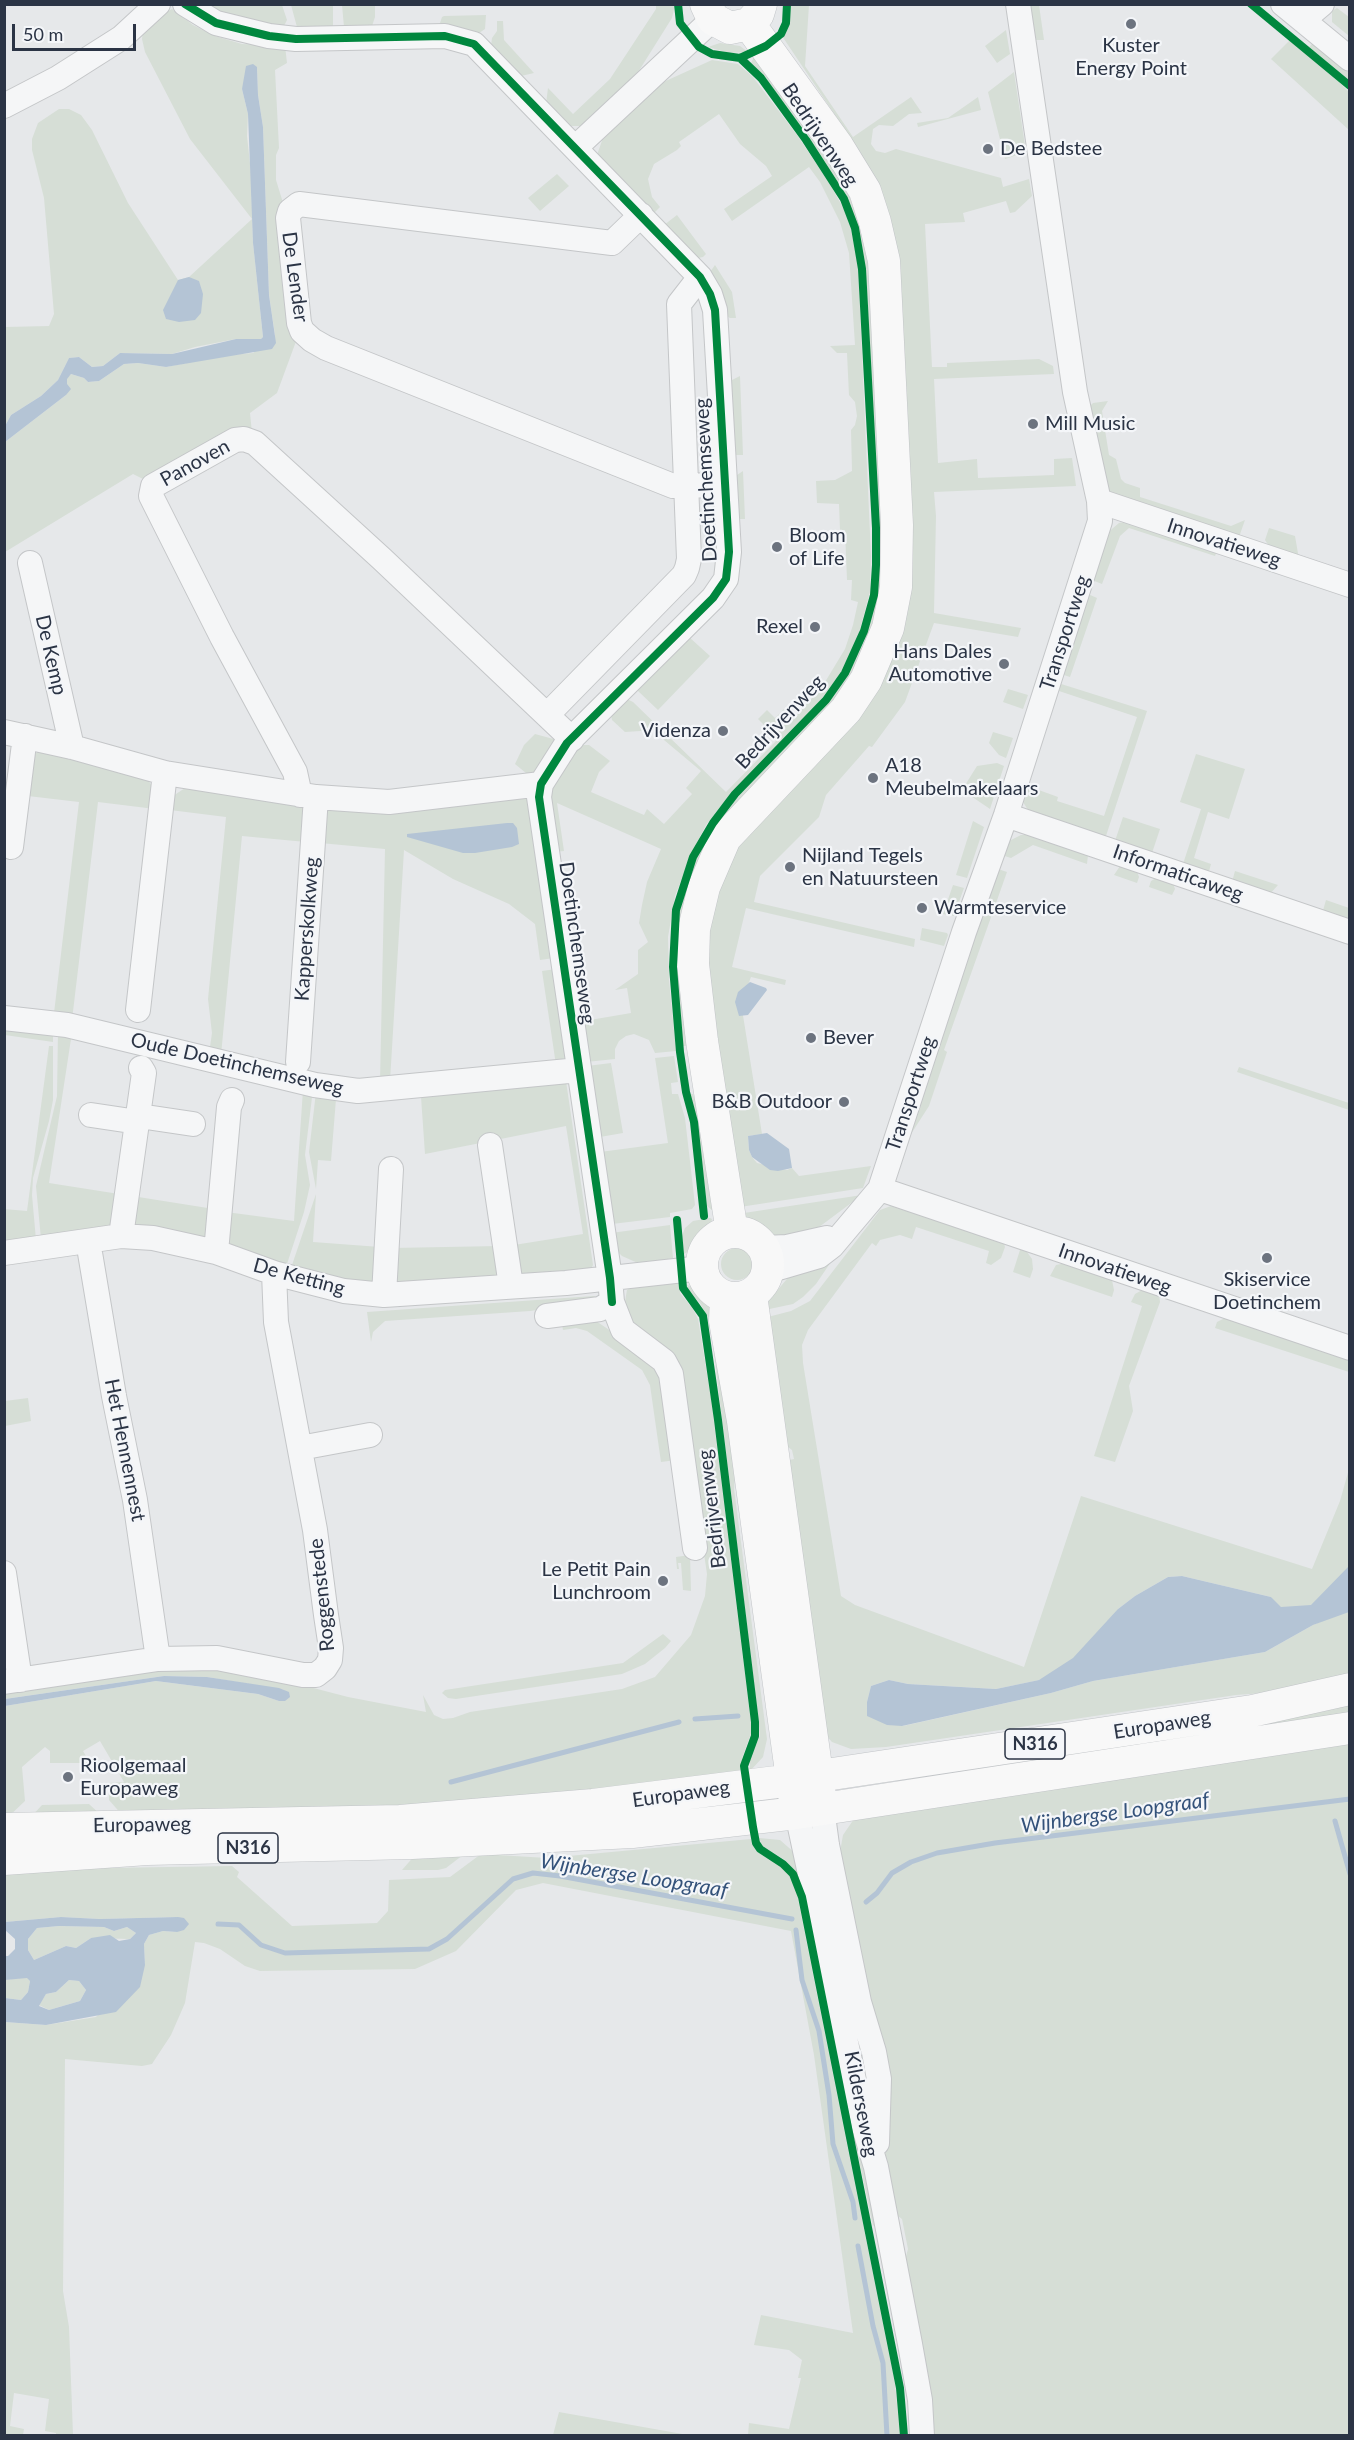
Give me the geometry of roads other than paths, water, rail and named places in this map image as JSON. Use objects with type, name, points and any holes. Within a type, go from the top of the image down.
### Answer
[{"type":"main road","points":[[710,12],[730,28],[755,14]]},
{"type":"main road","name":"Bedrijvenweg","points":[[732,1232],[702,1041],[693,964],[694,929],[704,887],[725,838],[846,710],[866,680],[888,628],[896,587],[897,525],[884,261],[876,222],[865,191],[755,14]]},
{"type":"main road","points":[[752,1278],[710,1286],[702,1268],[704,1255],[710,1244],[720,1236],[732,1232],[751,1235],[752,1278],[805,1778]]},
{"type":"main road","name":"Europaweg","points":[[4,1829],[411,1821],[593,1805],[805,1778],[1252,1711],[1350,1689]]},
{"type":"main road","name":"Europaweg","points":[[4,1859],[147,1850],[482,1841],[632,1832],[809,1810],[1350,1728]]},
{"type":"main road","name":"Kilderseweg","points":[[805,1778],[809,1810]]},
{"type":"street","points":[[4,106],[58,78],[121,38],[158,4]]},
{"type":"street","name":"Doetinchemseweg","points":[[185,4],[216,23],[269,36],[296,39],[445,36],[465,39],[483,51],[641,215],[700,277],[710,294],[715,310],[723,485],[729,552],[726,579],[713,598],[572,739],[554,760],[541,784],[540,809],[612,1302],[623,1330]]},
{"type":"street","name":"Transportweg","points":[[752,1278],[819,1256],[846,1232],[880,1189],[964,932],[1006,815],[1100,521],[1099,501],[1075,392],[1018,4]]},
{"type":"street","points":[[1283,4],[1350,59]]},
{"type":"street","points":[[1303,20],[1322,4]]},
{"type":"street","points":[[574,148],[710,12]]},
{"type":"street","name":"De Lender","points":[[641,215],[612,243],[299,204],[290,211],[288,218],[299,323],[307,336],[326,348],[673,486],[723,485]]},
{"type":"street","points":[[547,716],[684,575],[689,560],[679,303],[700,277]]},
{"type":"street","name":"Panoven","points":[[308,796],[222,637],[151,496],[153,486],[235,440],[244,439],[255,443],[572,739]]},
{"type":"street","name":"Innovatieweg","points":[[1099,501],[1350,585]]},
{"type":"street","name":"De Kemp","points":[[30,563],[72,747]]},
{"type":"street","points":[[11,847],[15,734],[165,773],[308,796],[389,802],[541,784]]},
{"type":"street","points":[[138,1010],[165,773]]},
{"type":"street","name":"Kapperskolkweg","points":[[298,1062],[308,796]]},
{"type":"street","name":"Informaticaweg","points":[[1006,815],[1350,932]]},
{"type":"street","name":"Oude Doetinchemseweg","points":[[4,1018],[68,1025],[315,1085],[358,1091],[579,1070]]},
{"type":"street","points":[[121,1236],[144,1073],[141,1068]]},
{"type":"street","points":[[216,1252],[229,1107],[232,1100]]},
{"type":"street","points":[[91,1115],[131,1121],[146,1117],[193,1124]]},
{"type":"street","points":[[490,1145],[512,1286]]},
{"type":"street","points":[[384,1294],[391,1169]]},
{"type":"street","name":"Innovatieweg","points":[[880,1189],[1350,1348]]},
{"type":"street","name":"De Ketting","points":[[4,1253],[121,1236],[153,1238],[216,1252],[274,1273],[344,1291],[384,1294],[610,1278]]},
{"type":"street","name":"Het Hennennest","points":[[88,1241],[114,1396],[135,1500],[158,1659]]},
{"type":"street","points":[[610,1278],[702,1268]]},
{"type":"street","name":"Roggenstede","points":[[12,1681],[158,1659],[218,1658],[303,1676],[316,1675],[325,1668],[330,1660],[331,1648],[315,1530],[276,1322],[274,1273]]},
{"type":"street","points":[[547,1317],[600,1309],[612,1302]]},
{"type":"street","points":[[582,1312],[605,1317],[664,1361],[670,1374],[695,1548]]},
{"type":"street","points":[[300,1448],[370,1435]]},
{"type":"street","points":[[4,1573],[12,1681]]},
{"type":"street","name":"Kilderseweg","points":[[809,1810],[827,1845],[859,2002],[874,2052],[879,2079],[876,2167],[920,2400],[922,2436]]},
{"type":"water","points":[[253,64],[257,67],[263,127],[269,295],[276,343],[272,349],[166,367],[138,363],[124,364],[99,381],[88,382],[84,378],[71,374],[67,379],[67,384],[71,389],[66,395],[5,442],[5,426],[11,415],[41,396],[58,380],[69,358],[79,357],[92,367],[103,366],[120,353],[172,354],[236,339],[261,339],[263,337],[253,243],[248,114],[242,89],[246,66]]},
{"type":"water","points":[[189,277],[199,281],[203,294],[201,313],[195,320],[179,322],[166,319],[163,310],[178,280]]},
{"type":"water","points":[[513,823],[517,828],[519,844],[475,853],[463,853],[407,837],[407,834]]},
{"type":"water","points":[[750,982],[767,990],[748,1015],[739,1016],[735,1002],[738,992]]},
{"type":"water","points":[[767,1133],[789,1149],[792,1168],[770,1170],[752,1157],[748,1136]]},
{"type":"water","points":[[1349,1566],[1349,1612],[1313,1625],[1265,1652],[1093,1681],[1051,1693],[902,1726],[887,1725],[867,1716],[867,1702],[871,1686],[889,1680],[908,1684],[996,1689],[1039,1680],[1073,1658],[1118,1609],[1168,1577],[1182,1576],[1271,1597],[1281,1607],[1311,1605]]},
{"type":"water","points":[[164,1676],[207,1677],[279,1688],[289,1692],[290,1697],[285,1701],[279,1701],[258,1694],[156,1681],[5,1706],[5,1699]]},
{"type":"water","points":[[61,1917],[100,1919],[178,1917],[184,1918],[189,1924],[184,1930],[177,1932],[163,1931],[149,1935],[144,1944],[145,1965],[140,1987],[116,2012],[46,2025],[5,2022],[5,1998],[21,2000],[28,1992],[30,1981],[27,1978],[5,1980],[5,1956],[15,1949],[15,1939],[5,1930],[5,1922]],"holes":[[[104,1927],[114,1931],[127,1927],[136,1933],[130,1939],[119,1941],[110,1935],[91,1938],[76,1948],[66,1946],[34,1960],[28,1950],[28,1939],[37,1928]],[[69,1980],[79,1981],[86,1990],[80,2001],[49,2010],[39,2006],[46,1994],[56,1992]]]},
{"type":"waterway","points":[[695,1719],[738,1716]]},
{"type":"waterway","points":[[451,1782],[679,1722]]},
{"type":"waterway","name":"Wijnbergse Loopgraaf","points":[[866,1902],[877,1893],[892,1873],[911,1862],[937,1853],[995,1843],[1350,1799]]},
{"type":"waterway","points":[[1335,1821],[1350,1874]]},
{"type":"waterway","name":"Wijnbergse Loopgraaf","points":[[218,1924],[239,1925],[261,1945],[285,1953],[429,1949],[447,1939],[513,1879],[533,1873],[792,1919]]},
{"type":"waterway","points":[[796,1930],[802,1980],[819,2031],[829,2095],[833,2144],[853,2202],[855,2218]]},
{"type":"waterway","points":[[858,2246],[873,2326],[883,2363],[887,2436]]},
{"type":"place","name":"Kuster Energy Point","points":[[1131,24]]},
{"type":"place","name":"De Bedstee","points":[[988,149]]},
{"type":"place","name":"Mill Music","points":[[1033,424]]},
{"type":"place","name":"Bloom of Life","points":[[777,547]]},
{"type":"place","name":"Rexel","points":[[815,627]]},
{"type":"place","name":"Hans Dales Automotive","points":[[1004,664]]},
{"type":"place","name":"Videnza","points":[[723,731]]},
{"type":"place","name":"A18 Meubelmakelaars","points":[[873,778]]},
{"type":"place","name":"Nijland Tegels en Natuursteen","points":[[790,867]]},
{"type":"place","name":"Warmteservice","points":[[922,908]]},
{"type":"place","name":"Bever","points":[[811,1038]]},
{"type":"place","name":"B&B Outdoor","points":[[844,1102]]},
{"type":"place","name":"Skiservice Doetinchem","points":[[1267,1258]]},
{"type":"place","name":"Le Petit Pain Lunchroom","points":[[663,1581]]},
{"type":"place","name":"Rioolgemaal Europaweg","points":[[68,1777]]}]
